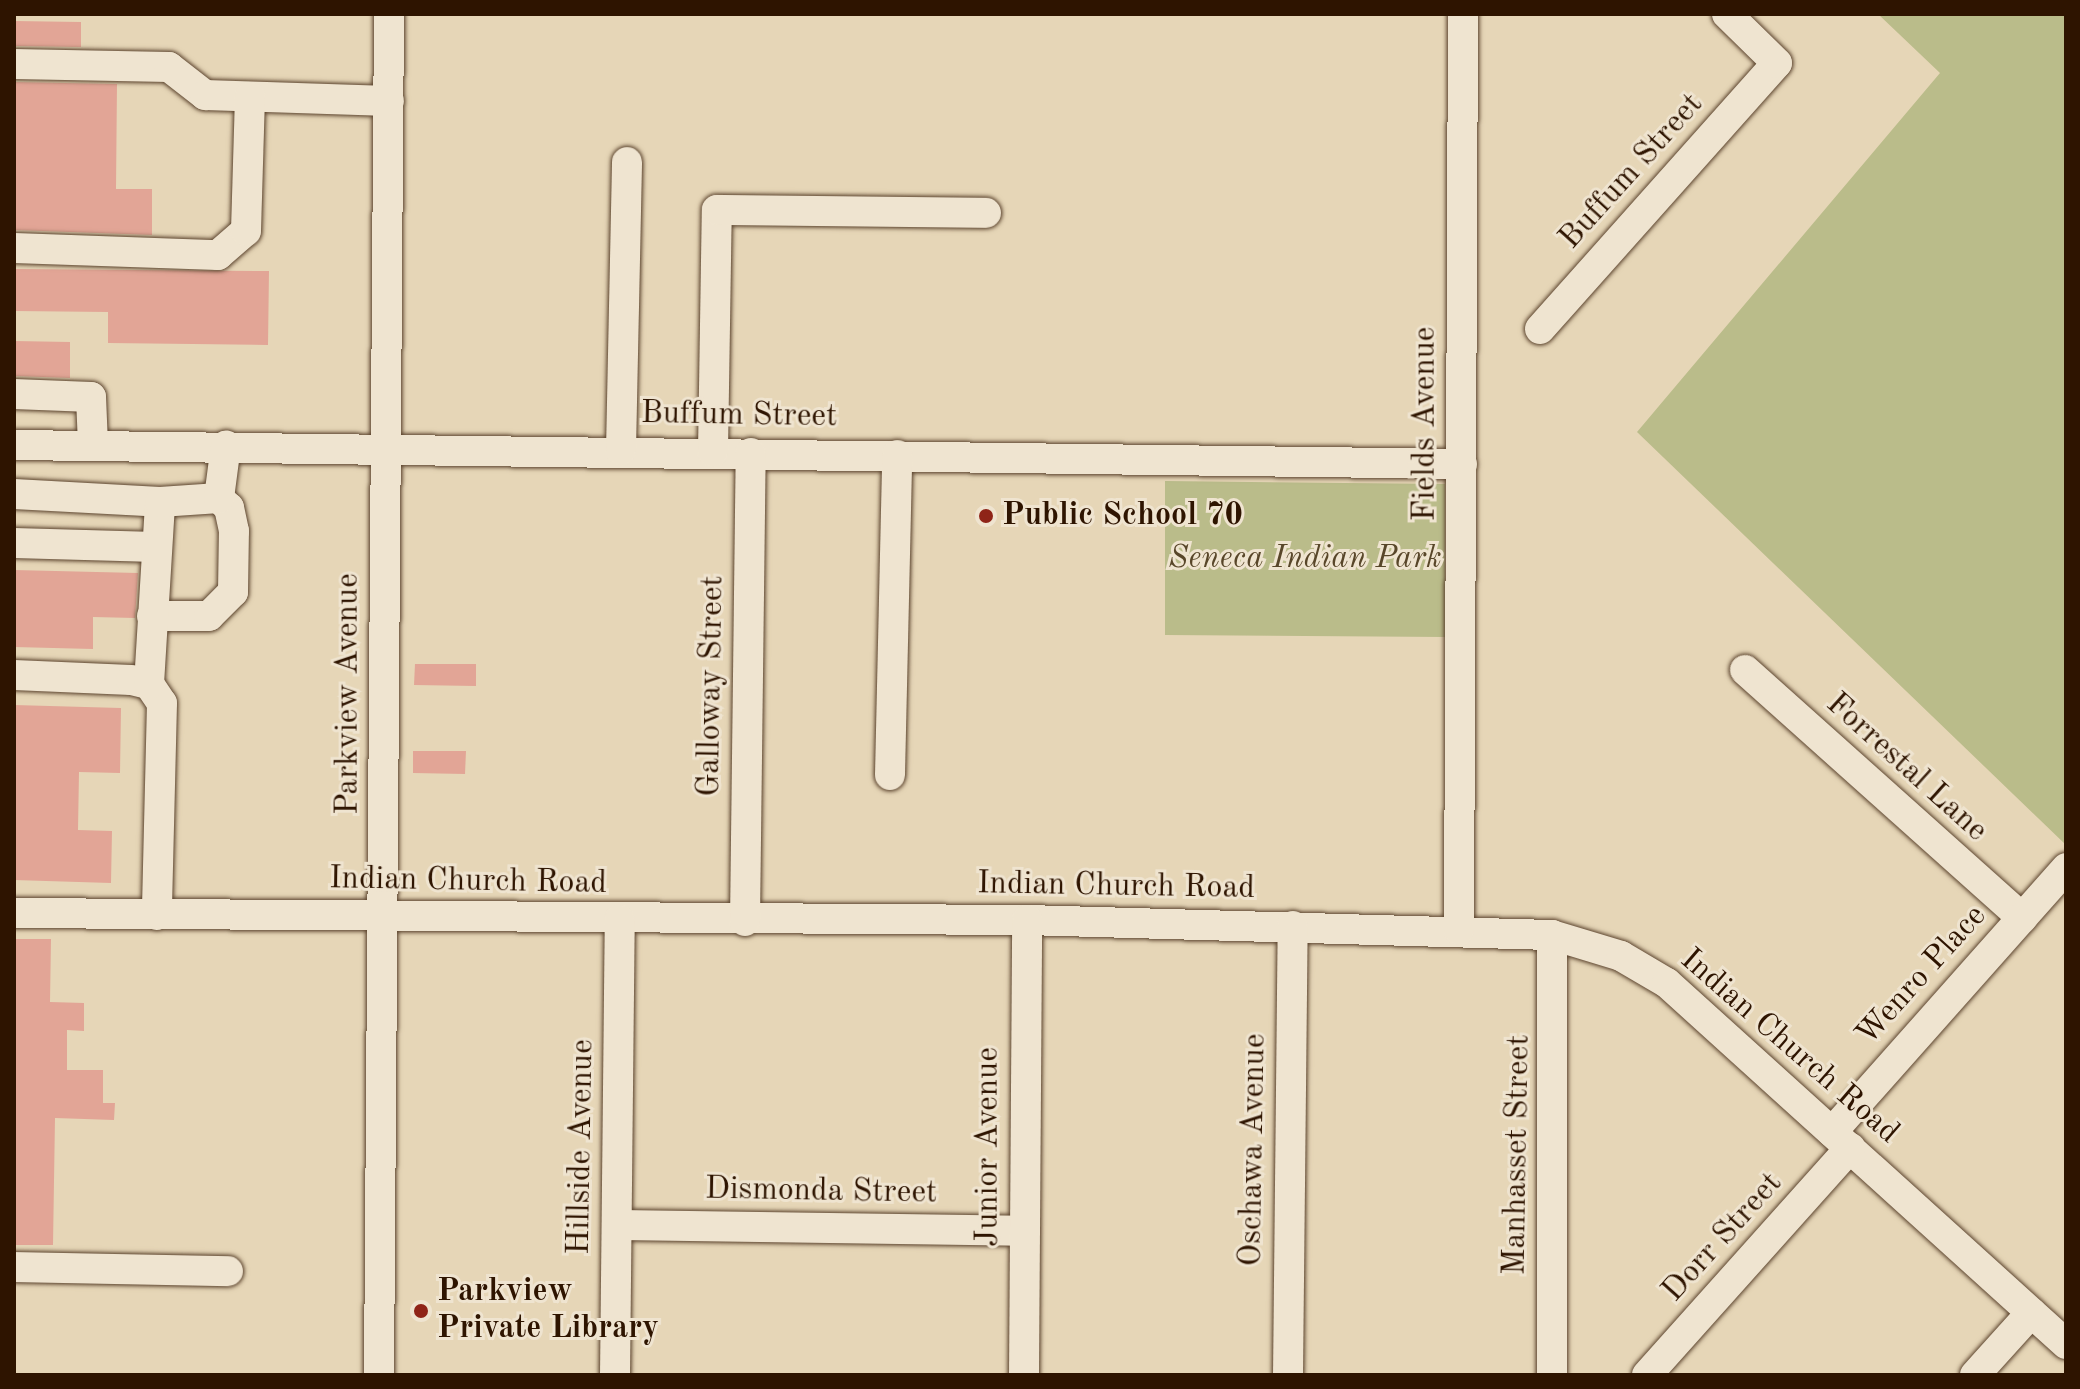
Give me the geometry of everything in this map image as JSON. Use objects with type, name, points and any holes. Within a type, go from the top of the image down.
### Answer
[{"type":"street","name":"Parkview Avenue","points":[[379,1375],[389,14]]},
{"type":"street","name":"Fields Avenue","points":[[1459,930],[1463,14]]},
{"type":"street","name":"Buffum Street","points":[[1540,329],[1777,63],[1727,14]]},
{"type":"street","points":[[14,64],[169,67],[205,95],[389,101]]},
{"type":"street","points":[[14,248],[218,255],[246,231],[250,97]]},
{"type":"street","points":[[621,450],[627,162]]},
{"type":"street","points":[[713,452],[717,210],[986,213]]},
{"type":"street","points":[[14,394],[91,397],[93,445]]},
{"type":"street","name":"Buffum Street","points":[[14,445],[387,446],[1462,464]]},
{"type":"street","points":[[152,616],[209,616],[233,592],[234,531],[219,498],[226,445]]},
{"type":"street","name":"Galloway Street","points":[[745,921],[751,453]]},
{"type":"street","points":[[890,775],[897,455]]},
{"type":"street","points":[[14,494],[160,502],[219,498]]},
{"type":"street","points":[[157,915],[162,703],[149,684],[160,502]]},
{"type":"street","points":[[14,543],[156,547]]},
{"type":"street","name":"Forrestal Lane","points":[[1745,670],[2022,918]]},
{"type":"street","points":[[14,675],[149,684]]},
{"type":"street","name":"Wenro Place","points":[[1841,1140],[2066,868]]},
{"type":"street","name":"Indian Church Road","points":[[14,913],[745,921],[1027,920],[1552,935],[1621,956],[1667,983],[2066,1344]]},
{"type":"street","name":"Hillside Avenue","points":[[615,1375],[620,920]]},
{"type":"street","name":"Junior Avenue","points":[[1024,1375],[1027,920]]},
{"type":"street","name":"Oschawa Avenue","points":[[1288,1375],[1293,926]]},
{"type":"street","name":"Manhasset Street","points":[[1552,935],[1552,1375]]},
{"type":"street","name":"Dorr Street","points":[[1647,1375],[1841,1140]]},
{"type":"street","name":"Dismonda Street","points":[[617,1225],[1024,1231]]},
{"type":"street","points":[[14,1267],[228,1271]]},
{"type":"street","points":[[1975,1375],[2031,1313]]},
{"type":"green space","points":[[1878,14],[2066,14],[2066,845],[1637,432],[1940,73]]},
{"type":"green space","name":"Seneca Indian Park","points":[[1165,481],[1445,484],[1445,637],[1165,635]]},
{"type":"building","points":[[14,21],[81,22],[81,47],[14,46]]},
{"type":"building","points":[[14,82],[117,84],[116,189],[152,189],[152,235],[14,230]]},
{"type":"building","points":[[14,269],[269,271],[268,345],[108,343],[108,312],[14,311]]},
{"type":"building","points":[[14,341],[70,342],[70,378],[14,376]]},
{"type":"building","points":[[14,570],[138,573],[135,618],[93,617],[93,649],[14,647]]},
{"type":"building","points":[[415,664],[476,664],[476,686],[414,685]]},
{"type":"building","points":[[14,705],[121,708],[120,773],[79,772],[78,830],[112,831],[111,883],[14,880]]},
{"type":"building","points":[[413,751],[466,751],[465,774],[413,773]]},
{"type":"building","points":[[14,939],[51,939],[50,1002],[84,1003],[84,1031],[67,1030],[67,1070],[103,1070],[103,1103],[115,1103],[114,1120],[55,1118],[53,1245],[14,1245]]},
{"type":"place","name":"Public School 70","points":[[986,516]]},
{"type":"place","name":"Parkview Private Library","points":[[421,1311]]}]
